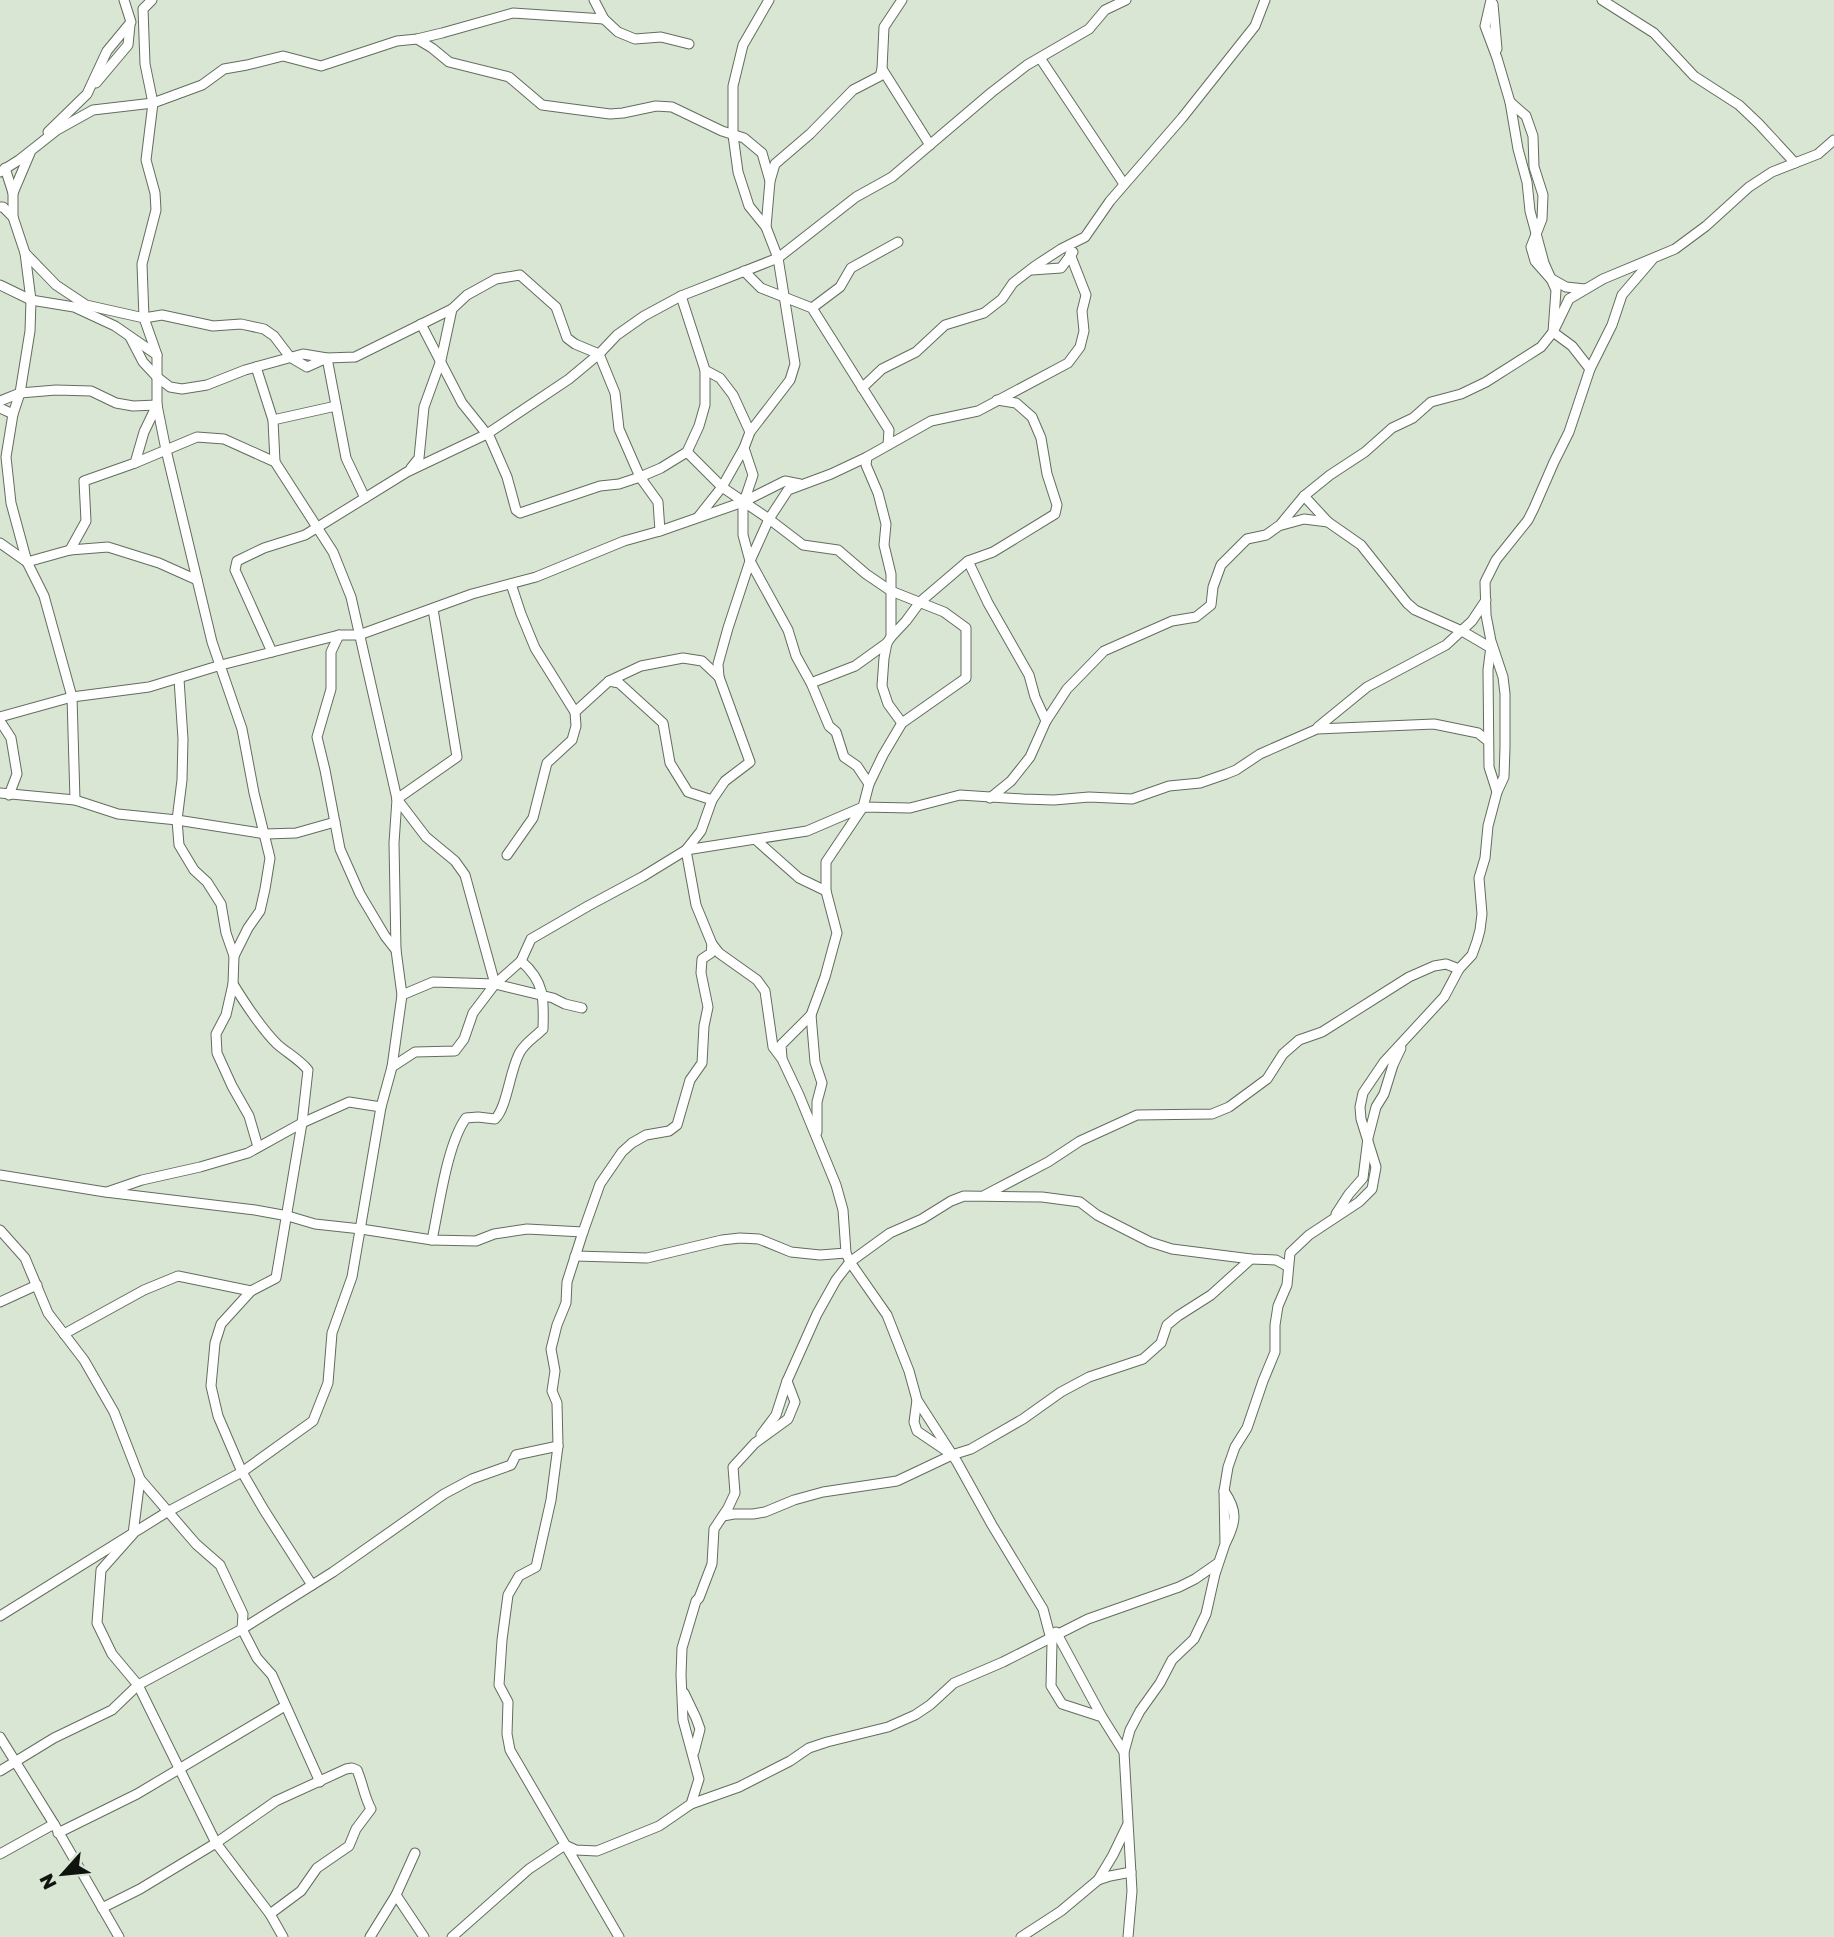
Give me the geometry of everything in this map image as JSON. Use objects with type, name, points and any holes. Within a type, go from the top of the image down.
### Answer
[{"type":"street","points":[[13,194],[31,151],[59,119],[87,94],[128,45],[131,22],[124,0]]},
{"type":"street","points":[[131,22],[143,5],[152,0]]},
{"type":"street","points":[[594,0],[604,19],[618,32],[635,39],[661,37],[690,44]]},
{"type":"street","points":[[699,516],[722,487],[750,432],[790,380],[795,364],[778,258],[766,227],[749,206],[738,172],[733,135],[733,86],[743,45],[769,0]]},
{"type":"street","points":[[766,227],[770,181],[775,164],[810,134],[853,90],[880,76],[884,27],[902,0]]},
{"type":"street","points":[[272,652],[235,570],[237,561],[264,548],[304,536],[407,472],[487,434],[569,379],[617,335],[645,316],[681,296],[778,258],[856,197],[892,177],[992,92],[1040,58],[1089,29],[1105,10],[1126,0]]},
{"type":"street","points":[[1029,271],[1061,268],[1124,184],[1182,118],[1255,26],[1265,0]]},
{"type":"street","points":[[1492,0],[1485,26],[1510,102],[1536,237],[1556,290],[1553,332]]},
{"type":"street","points":[[1602,0],[1654,33],[1694,76],[1739,105],[1795,163]]},
{"type":"street","points":[[143,5],[145,64],[153,103],[146,160],[155,193],[156,210],[142,264],[144,318],[157,355],[157,405],[166,450],[212,642],[242,729],[270,858],[260,911],[234,956]]},
{"type":"street","points":[[75,800],[72,698],[44,596],[27,562],[11,503],[6,457],[30,331],[31,300],[25,253],[13,217],[13,194],[3,170],[57,130],[93,110],[153,103],[202,85],[223,69],[283,56],[321,66],[397,41],[417,39],[513,13],[604,19]]},
{"type":"street","points":[[417,39],[449,62],[509,77],[542,105],[610,114],[656,106],[672,107],[744,138],[762,153],[770,181]]},
{"type":"street","points":[[1040,58],[1124,184]]},
{"type":"street","points":[[882,69],[930,145]]},
{"type":"street","points":[[1510,102],[1526,116],[1533,135],[1534,167],[1543,195],[1542,219],[1536,237]]},
{"type":"street","points":[[990,798],[1011,781],[1030,757],[1046,721],[1067,689],[1104,650],[1172,621],[1196,617],[1211,606],[1213,587],[1221,565],[1247,539],[1266,535],[1280,525],[1304,496],[1365,452],[1392,428],[1413,418],[1431,402],[1461,394],[1486,382],[1541,347],[1553,332],[1569,299],[1604,279],[1675,249],[1706,226],[1749,187],[1772,172],[1818,155],[1834,140]]},
{"type":"street","points":[[0,207],[13,217]]},
{"type":"street","points":[[862,388],[882,369],[916,352],[945,325],[984,313],[1002,299],[1013,283],[1061,249],[1085,237]]},
{"type":"street","points":[[812,308],[840,287],[851,268],[898,242]]},
{"type":"street","points":[[25,253],[55,285],[86,305],[144,318],[162,315],[213,326],[242,324],[264,329],[274,336],[290,357]]},
{"type":"street","points":[[392,1067],[415,1052],[454,1051],[464,1039],[473,1013],[495,984],[521,961],[531,939],[686,850],[701,831],[712,800],[725,781],[750,762],[719,677],[718,664],[750,561],[769,519],[788,490],[867,457],[931,421],[978,411],[1068,363],[1080,348],[1084,331],[1082,311],[1086,295],[1070,254]]},
{"type":"street","points":[[1128,1937],[1132,1891],[1124,1752],[1130,1730],[1140,1711],[1172,1660],[1194,1639],[1206,1614],[1225,1544],[1224,1491],[1227,1467],[1247,1428],[1275,1352],[1275,1325],[1278,1306],[1287,1285],[1290,1253],[1309,1235],[1359,1202],[1372,1189],[1376,1167],[1361,1119],[1363,1093],[1384,1062],[1444,997],[1459,969],[1472,955],[1480,930],[1479,878],[1485,858],[1488,825],[1504,776],[1505,694],[1503,677],[1491,644],[1486,615],[1485,582],[1496,560],[1528,520],[1534,508],[1569,432],[1590,369],[1612,325],[1622,295],[1652,260]]},
{"type":"street","points":[[744,271],[761,288],[812,308],[889,430],[888,445]]},
{"type":"street","points":[[130,337],[143,362],[157,377],[170,387],[182,390],[207,385],[303,354],[327,358],[355,357],[452,309],[467,295],[496,279],[520,275],[556,307],[567,338],[599,354],[615,393],[619,429],[640,477],[658,502],[660,531]]},
{"type":"street","points":[[1550,278],[1566,287],[1586,289]]},
{"type":"street","points":[[0,285],[31,300],[74,307],[115,326],[157,355]]},
{"type":"street","points":[[421,324],[462,403],[490,438],[507,477],[516,510],[520,513],[600,485],[619,484],[640,477],[687,452],[705,405],[705,370],[681,296]]},
{"type":"street","points":[[407,472],[419,458],[425,407],[441,360],[452,309]]},
{"type":"street","points":[[1553,332],[1572,346],[1590,369]]},
{"type":"street","points":[[327,358],[346,458],[365,498]]},
{"type":"street","points":[[0,1616],[167,1512],[242,1472],[313,1421],[328,1383],[332,1334],[352,1277],[381,1107],[392,1067],[402,995],[396,950],[394,844],[397,799],[352,597],[333,552],[275,462],[273,420],[256,367]]},
{"type":"street","points":[[705,370],[720,378],[733,395],[750,432]]},
{"type":"street","points":[[0,401],[20,393],[56,390],[91,391],[116,403],[133,406],[157,405]]},
{"type":"street","points":[[811,683],[855,666],[889,640],[920,602],[968,561],[993,552],[1055,513],[1057,505],[1047,474],[1041,438],[1031,417],[1016,403],[996,400]]},
{"type":"street","points":[[135,463],[144,432],[157,405]]},
{"type":"street","points":[[273,420],[336,406]]},
{"type":"street","points":[[0,408],[13,414]]},
{"type":"street","points":[[70,550],[86,521],[84,481],[197,437],[224,439],[275,462]]},
{"type":"street","points":[[744,448],[752,475],[743,502],[743,535],[750,561],[788,630],[796,656],[829,726],[836,732],[844,757],[857,766],[869,784]]},
{"type":"street","points":[[687,452],[722,487],[803,545],[838,551],[891,591],[944,612],[966,628],[966,678],[902,723],[869,784],[863,807],[826,862],[826,891],[837,933],[811,1015],[781,1045],[782,1059]]},
{"type":"street","points":[[867,457],[866,465],[878,493],[886,524],[884,545],[891,574],[889,640],[884,658],[882,686],[888,704],[902,723]]},
{"type":"street","points":[[335,822],[296,833],[266,834],[118,814],[75,800],[5,794],[17,774],[10,738],[0,718],[72,698],[149,687],[221,665],[339,635],[359,635],[472,594],[536,576],[624,541],[743,502],[786,481],[800,484]]},
{"type":"street","points":[[1304,496],[1328,522],[1361,545],[1415,610],[1491,644]]},
{"type":"street","points":[[1280,525],[1304,519],[1328,522]]},
{"type":"street","points":[[0,543],[27,562]]},
{"type":"street","points":[[27,562],[70,550],[108,547],[159,563],[197,580]]},
{"type":"street","points":[[968,561],[988,603],[1030,676],[1035,697],[1046,721]]},
{"type":"street","points":[[507,855],[533,818],[547,763],[572,740],[576,726],[575,712],[535,648],[511,584]]},
{"type":"street","points":[[686,850],[807,831],[863,807],[911,808],[960,795],[1054,800],[1089,797],[1132,799],[1169,786],[1199,783],[1236,770],[1260,754],[1317,729],[1367,687],[1446,645],[1472,621],[1486,600]]},
{"type":"street","points":[[397,799],[457,757],[433,609]]},
{"type":"street","points":[[339,635],[331,652],[331,688],[317,737],[340,849],[360,894],[396,950]]},
{"type":"street","points":[[1491,644],[1488,670],[1489,767],[1497,792]]},
{"type":"street","points":[[575,712],[609,681],[641,666],[683,658],[702,661],[719,677]]},
{"type":"street","points":[[179,678],[183,739],[177,820],[179,845],[194,870],[207,882],[221,904],[226,933],[234,956],[233,984],[226,1015],[216,1034],[217,1053],[249,1116],[258,1147]]},
{"type":"street","points":[[609,681],[618,682],[663,723],[670,763],[688,792],[712,800]]},
{"type":"street","points":[[1317,729],[1434,724],[1478,733],[1488,741]]},
{"type":"street","points":[[397,799],[426,837],[455,861],[465,876],[495,984]]},
{"type":"street","points":[[756,840],[799,878],[826,891]]},
{"type":"street","points":[[686,850],[696,905],[712,944],[719,953],[757,981],[765,991],[773,1047],[782,1059],[836,1185],[843,1210],[848,1257],[887,1315],[909,1371],[917,1400],[1043,1609],[1054,1637],[1124,1752]]},
{"type":"street","points":[[619,1937],[510,1750],[507,1734],[508,1702],[499,1685],[502,1640],[508,1595],[519,1576],[536,1567],[551,1500],[558,1446],[558,1403],[552,1391],[555,1371],[551,1349],[556,1325],[566,1303],[567,1282],[600,1184],[622,1152],[646,1135],[669,1131],[677,1125],[690,1080],[702,1063],[708,1007],[701,973],[702,959],[711,953],[712,944]]},
{"type":"street","points":[[432,1240],[448,1164],[461,1125],[466,1118],[495,1119],[501,1113],[518,1054],[527,1042],[543,1029],[544,996],[533,972],[521,961]]},
{"type":"street","points":[[981,1197],[1048,1162],[1080,1141],[1137,1115],[1212,1114],[1229,1107],[1267,1079],[1283,1054],[1299,1040],[1322,1032],[1409,977],[1446,964],[1459,969]]},
{"type":"street","points":[[402,995],[433,982],[495,984],[582,1008]]},
{"type":"street","points":[[233,984],[277,1044],[302,1062],[308,1070],[288,1216],[276,1278],[251,1291],[221,1324],[215,1343],[211,1386],[218,1416],[242,1472],[312,1585]]},
{"type":"street","points":[[811,1015],[815,1062],[822,1083],[817,1102],[817,1138]]},
{"type":"street","points":[[1368,1138],[1376,1107],[1384,1094],[1405,1039]]},
{"type":"street","points":[[105,1192],[236,1156],[349,1102],[381,1107]]},
{"type":"street","points":[[0,1175],[105,1192],[255,1210],[315,1224],[361,1228],[432,1240],[476,1241],[495,1234],[527,1229],[583,1232]]},
{"type":"street","points":[[575,1256],[647,1258],[740,1238],[759,1239],[792,1252],[848,1257],[964,1196],[1042,1197],[1080,1202],[1150,1242],[1172,1249],[1276,1260],[1287,1266]]},
{"type":"street","points":[[0,1230],[25,1258],[48,1313],[84,1360],[114,1412],[140,1479],[196,1544],[220,1565],[243,1614],[242,1629],[257,1658],[272,1675],[320,1782]]},
{"type":"street","points":[[691,1804],[699,1779],[683,1720],[682,1648],[696,1601],[712,1564],[714,1529],[736,1493],[733,1467],[755,1443],[789,1419],[794,1402],[787,1381],[817,1314],[848,1257]]},
{"type":"street","points":[[723,1516],[765,1512],[823,1492],[897,1481],[971,1449],[1089,1377],[1143,1359],[1161,1343],[1167,1325],[1211,1295],[1251,1259]]},
{"type":"street","points":[[64,1334],[144,1290],[178,1276],[251,1291]]},
{"type":"street","points":[[0,1302],[37,1284]]},
{"type":"street","points":[[917,1400],[914,1422],[916,1431],[952,1455]]},
{"type":"street","points":[[0,1771],[54,1738],[111,1710],[138,1685],[242,1629],[312,1585],[444,1494],[471,1479],[511,1465],[516,1455],[558,1446]]},
{"type":"street","points":[[140,1479],[132,1534],[101,1570],[97,1623],[112,1654],[138,1685],[216,1843],[270,1914],[283,1937]]},
{"type":"street","points":[[565,1845],[576,1850],[597,1851],[659,1826],[691,1804],[739,1787],[790,1761],[809,1748],[888,1727],[930,1705],[954,1683],[1088,1619],[1179,1587],[1219,1562]]},
{"type":"street","points":[[1054,1637],[1051,1686],[1062,1704],[1102,1717]]},
{"type":"street","points":[[0,1854],[137,1794],[285,1706]]},
{"type":"street","points":[[0,1737],[118,1937]]},
{"type":"street","points":[[102,1908],[140,1889],[216,1843],[276,1801],[345,1769],[357,1770],[371,1809],[356,1829],[349,1846],[317,1868],[301,1891],[270,1914]]},
{"type":"street","points":[[1098,1880],[1128,1825]]},
{"type":"street","points":[[452,1937],[529,1869],[565,1845]]},
{"type":"street","points":[[370,1937],[396,1895],[415,1853]]},
{"type":"street","points":[[1021,1937],[1061,1911],[1098,1880],[1130,1872]]},
{"type":"street","points":[[396,1895],[424,1937]]}]
